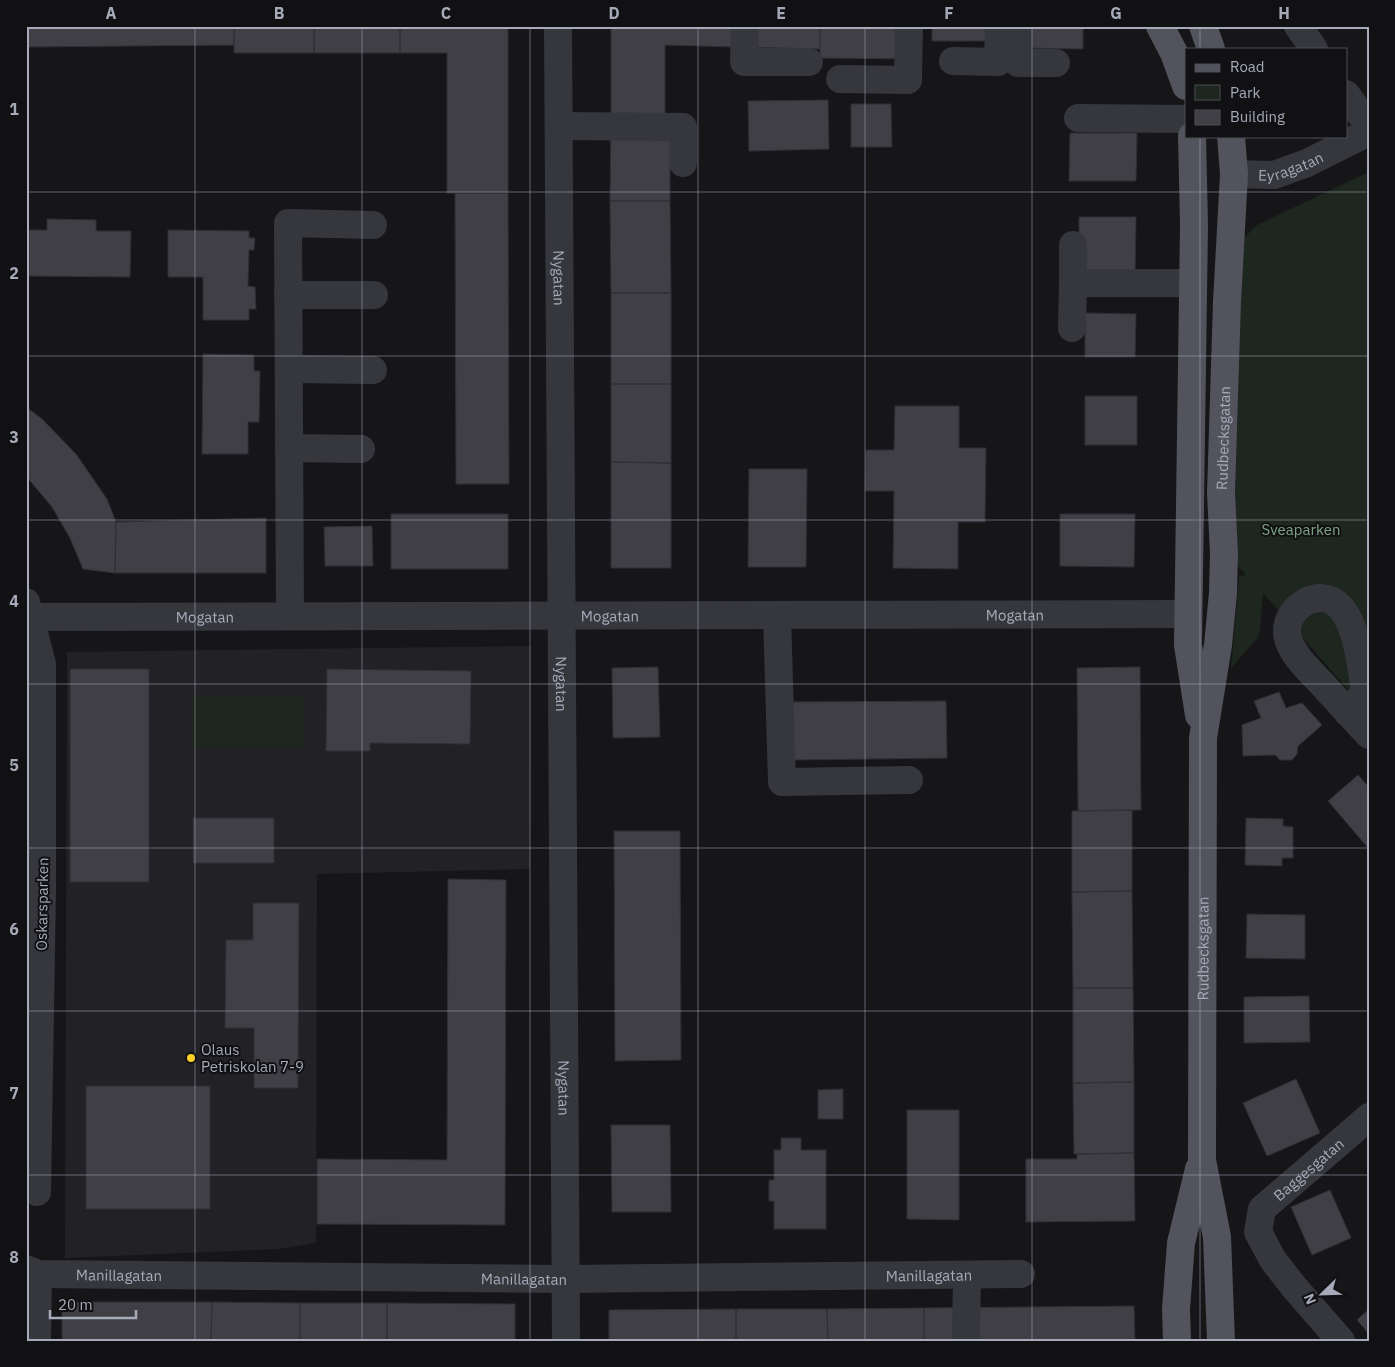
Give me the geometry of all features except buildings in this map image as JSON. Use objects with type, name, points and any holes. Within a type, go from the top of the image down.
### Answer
[{"type":"main road","points":[[1160,26],[1174,52],[1185,83]]},
{"type":"main road","points":[[1203,26],[1211,48]]},
{"type":"main road","name":"Rudbecksgatan","points":[[1192,138],[1194,283],[1188,645],[1203,738]]},
{"type":"main road","name":"Rudbecksgatan","points":[[1221,1341],[1217,1237],[1202,1160],[1203,738],[1218,645],[1223,593],[1224,552],[1221,493],[1227,302],[1234,174],[1231,138]]},
{"type":"main road","name":"Rudbecksgatan","points":[[1176,1341],[1176,1309],[1181,1243],[1202,1160]]},
{"type":"street","name":"Nygatan","points":[[558,26],[566,1341]]},
{"type":"street","points":[[745,26],[744,62],[809,62]]},
{"type":"street","points":[[840,79],[908,80],[909,26]]},
{"type":"street","points":[[953,61],[998,62],[999,26]]},
{"type":"street","points":[[1018,26],[1018,63],[1056,63]]},
{"type":"street","points":[[1298,26],[1313,48]]},
{"type":"street","points":[[1348,97],[1369,126]]},
{"type":"street","points":[[1078,118],[1185,120]]},
{"type":"street","points":[[559,126],[683,127],[683,163]]},
{"type":"street","name":"Eyragatan","points":[[1234,174],[1274,175],[1307,163],[1369,132]]},
{"type":"street","points":[[290,616],[288,223],[374,225]]},
{"type":"street","points":[[1072,328],[1073,245]]},
{"type":"street","points":[[1073,283],[1194,283]]},
{"type":"street","points":[[288,295],[374,295]]},
{"type":"street","points":[[289,369],[373,370]]},
{"type":"street","points":[[289,448],[360,449]]},
{"type":"street","name":"Mogatan","points":[[29,609],[290,616],[1188,614]]},
{"type":"street","name":"Oskarsparken","points":[[29,609],[42,664],[42,889],[37,1192]]},
{"type":"street","points":[[777,615],[782,782],[909,780]]},
{"type":"street","points":[[1348,713],[1369,735]]},
{"type":"street","name":"Baggesgatan","points":[[1341,1341],[1273,1260],[1258,1232],[1262,1209],[1369,1117]]},
{"type":"street","points":[[32,1272],[37,1341]]},
{"type":"street","name":"Manillagatan","points":[[32,1272],[566,1279],[1022,1274]]},
{"type":"street","points":[[966,1341],[967,1275]]},
{"type":"shaded area","name":"Olaus Petriskolan 7-9","points":[[531,646],[530,869],[317,874],[316,1243],[278,1249],[65,1258],[67,652]]},
{"type":"green space","name":"Sveaparken","points":[[1369,172],[1369,709],[1352,694],[1263,593],[1258,637],[1231,668],[1239,576],[1246,575],[1233,561],[1243,239],[1257,225]]},
{"type":"green space","points":[[305,695],[305,748],[191,748],[191,696]]},
{"type":"place","name":"Olaus Petriskolan 7-9","points":[[191,1058]]}]
